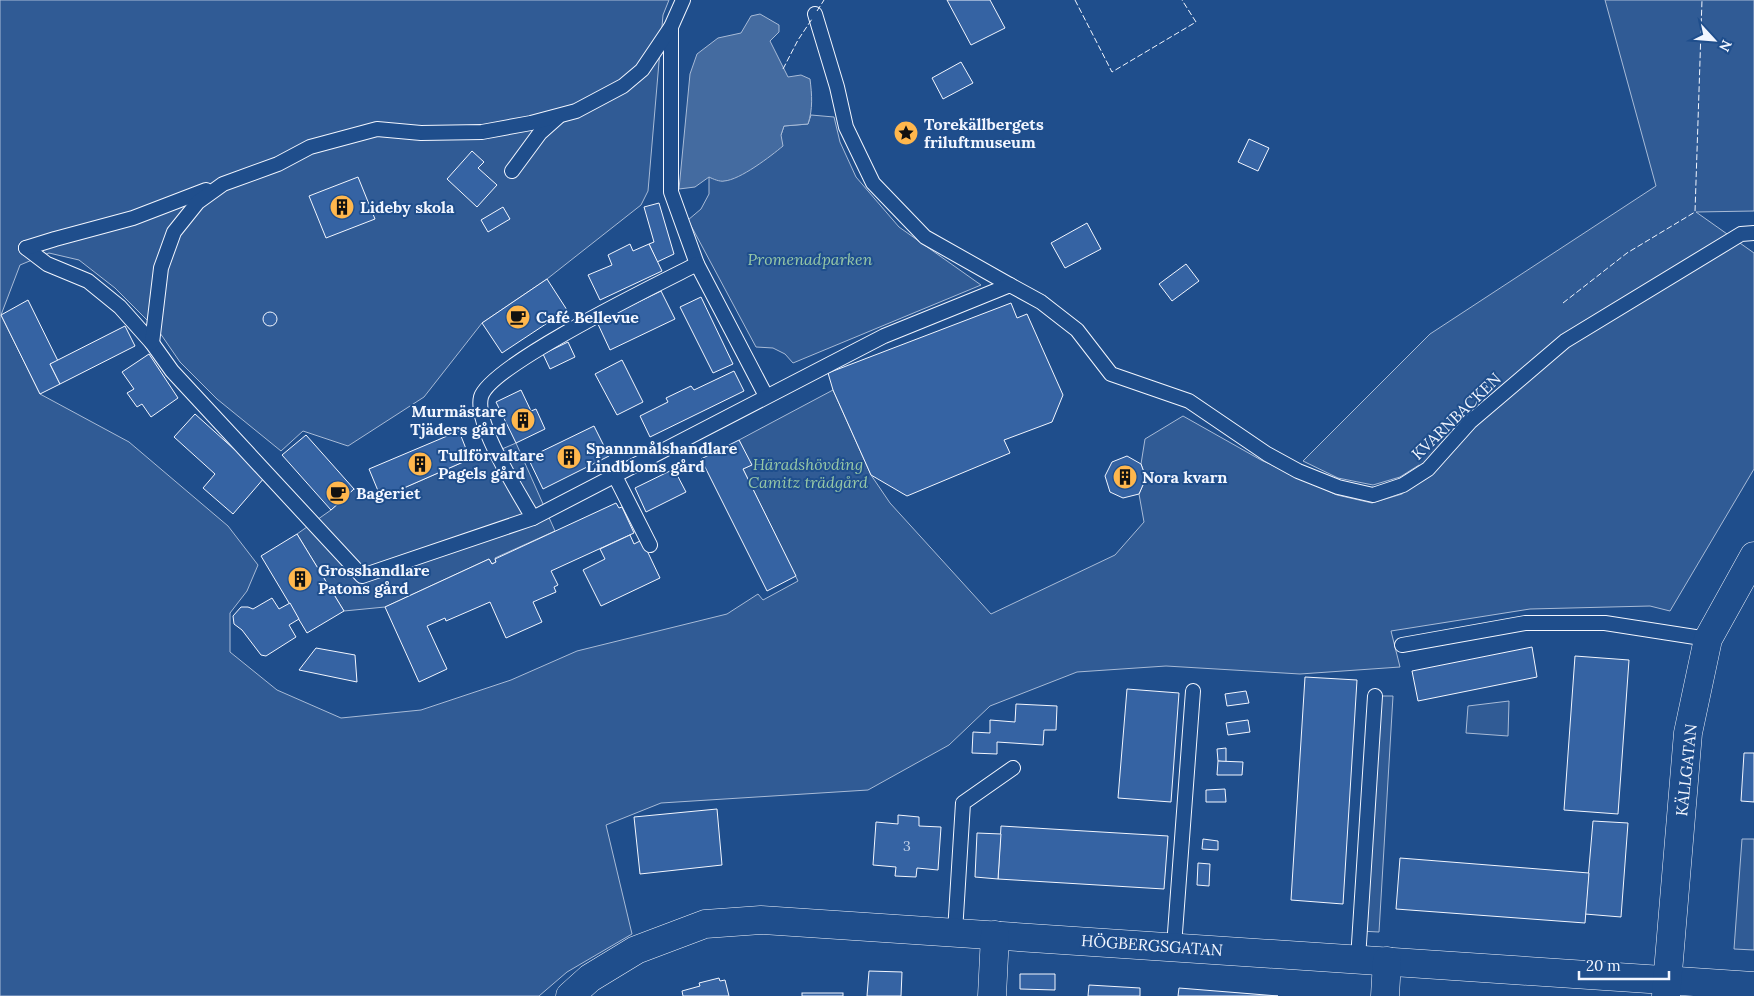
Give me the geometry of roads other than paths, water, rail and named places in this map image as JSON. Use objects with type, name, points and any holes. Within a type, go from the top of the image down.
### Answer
[{"type":"street","name":"KÄLLGATAN","points":[[1667,988],[1688,733],[1708,639],[1754,556]]},
{"type":"street","name":"HÖGBERGSGATAN","points":[[570,996],[590,978],[636,950],[706,924],[761,920],[1387,961],[1667,988],[1754,986]]},
{"type":"street","points":[[992,996],[995,935]]},
{"type":"street","points":[[1385,996],[1387,961]]},
{"type":"lane","points":[[683,0],[671,27],[642,70],[623,86],[576,111],[532,123],[482,132],[421,133],[377,129],[310,146],[278,164],[133,218],[26,248],[46,264],[88,281],[120,307],[152,343],[172,371],[362,576],[533,518],[884,336],[1010,285]]},
{"type":"lane","points":[[815,14],[837,86],[846,127],[874,183],[925,237],[1010,285]]},
{"type":"lane","points":[[671,27],[671,192],[696,264],[766,396]]},
{"type":"lane","points":[[512,172],[540,133],[560,115]]},
{"type":"lane","points":[[152,343],[161,268],[174,232],[198,202],[223,184]]},
{"type":"lane","name":"KVARNBACKEN","points":[[1010,285],[1041,302],[1077,330],[1111,374],[1189,401],[1267,454],[1298,471],[1338,487],[1373,495],[1403,485],[1428,468],[1470,422],[1565,341],[1741,234],[1754,233]]},
{"type":"lane","points":[[533,518],[495,452],[481,411],[481,396],[491,383],[520,361],[607,309],[696,264]]},
{"type":"lane","points":[[615,476],[650,545]]},
{"type":"lane","points":[[1402,645],[1526,623],[1605,623],[1708,639]]},
{"type":"lane","points":[[1174,946],[1193,690]]},
{"type":"lane","points":[[1358,959],[1375,696]]},
{"type":"lane","points":[[955,932],[963,803],[1013,768]]},
{"type":"place","name":"Torekällbergets friluftmuseum","points":[[906,133]]},
{"type":"place","name":"Lideby skola","points":[[342,207]]},
{"type":"place","name":"Café Bellevue","points":[[518,317]]},
{"type":"place","name":"Murmästare Tjäders gård","points":[[523,420]]},
{"type":"place","name":"Spannmålshandlare Lindbloms gård","points":[[569,457]]},
{"type":"place","name":"Tullförvaltare Pagels gård","points":[[420,464]]},
{"type":"place","name":"Nora kvarn","points":[[1125,477]]},
{"type":"place","name":"Bageriet","points":[[338,493]]},
{"type":"place","name":"Grosshandlare Patons gård","points":[[300,579]]},
{"type":"park label","name":"Promenadparken","points":[[810,259]]},
{"type":"park label","name":"Häradshövding Camitz trädgård","points":[[808,473]]}]
